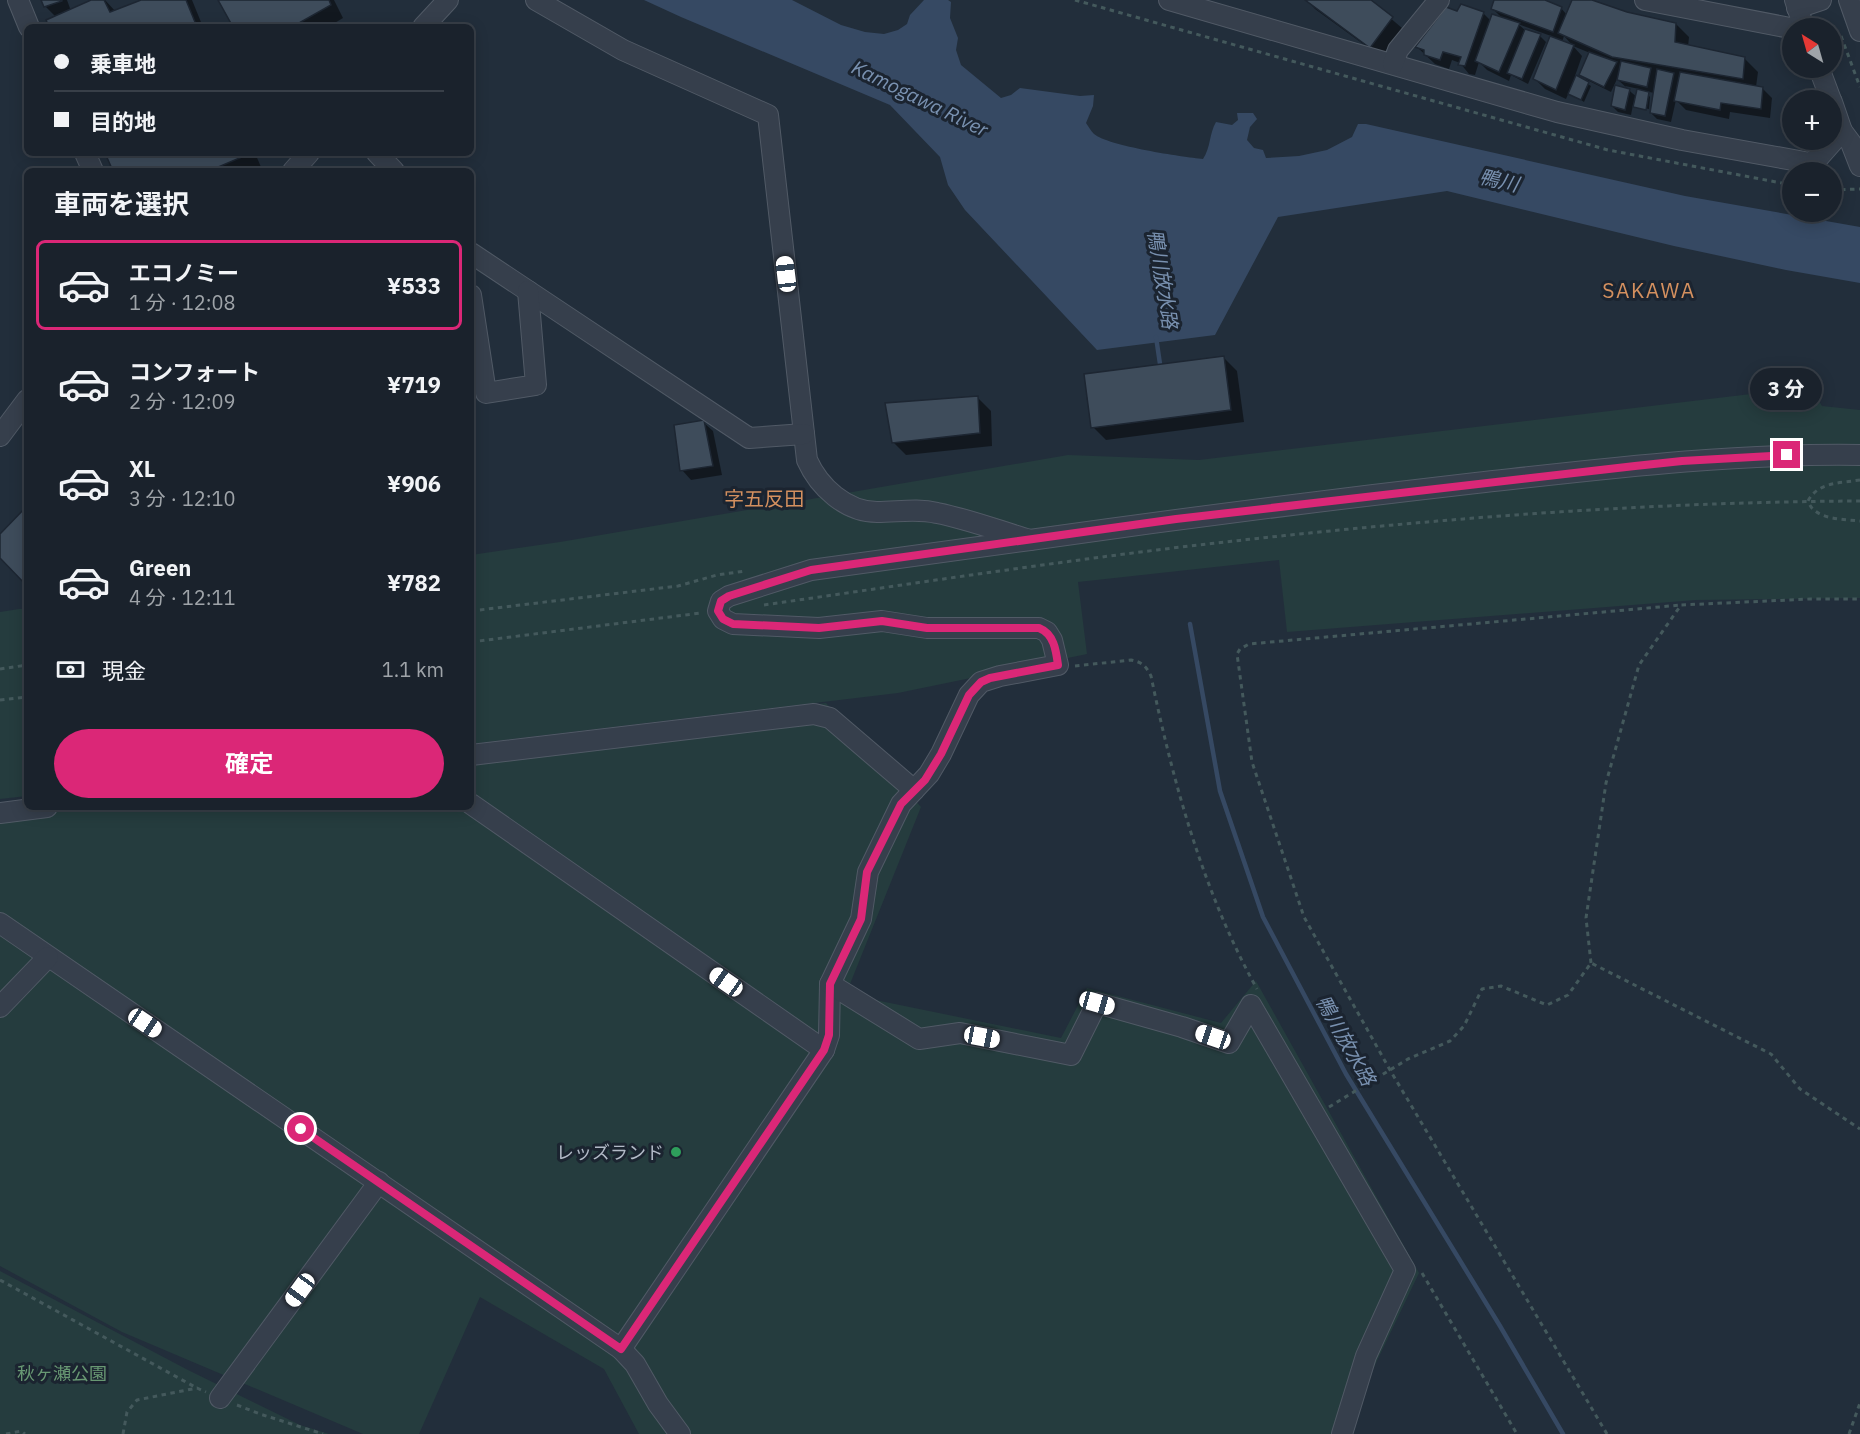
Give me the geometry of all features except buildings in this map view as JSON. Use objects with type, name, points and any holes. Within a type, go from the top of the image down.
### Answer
[{"type":"street","points":[[18,0],[28,24]]},
{"type":"street","points":[[426,24],[448,0]]},
{"type":"street","points":[[536,0],[623,50],[768,115],[807,460],[822,485],[852,506],[876,512],[921,510],[939,513],[1030,540]]},
{"type":"street","points":[[1169,0],[1557,112],[1600,122],[1682,140],[1810,163],[1825,150]]},
{"type":"street","points":[[1393,64],[1398,50],[1439,0]]},
{"type":"street","points":[[1645,0],[1790,28],[1800,15],[1821,0]]},
{"type":"street","points":[[1849,0],[1850,32]]},
{"type":"street","points":[[1842,131],[1851,143],[1860,166]]},
{"type":"street","points":[[296,168],[306,156]]},
{"type":"street","points":[[380,156],[391,168]]},
{"type":"street","points":[[474,255],[749,438],[804,434]]},
{"type":"street","points":[[474,315],[486,393],[536,385],[528,291]]},
{"type":"street","points":[[0,436],[24,404]]},
{"type":"street","points":[[621,1349],[824,1050],[829,1035],[830,984],[861,919],[867,872],[901,804],[929,774],[941,754],[969,695],[981,682],[1000,675],[1058,665],[1052,640],[1047,632],[1039,628],[927,628],[882,621],[819,628],[733,624],[723,619],[718,611],[721,601],[729,596],[811,570],[1176,519],[1682,461],[1860,455]]},
{"type":"street","points":[[474,755],[814,714],[830,718],[914,790]]},
{"type":"street","points":[[474,806],[824,1050]]},
{"type":"street","points":[[0,813],[24,810]]},
{"type":"street","points":[[0,923],[621,1349],[635,1364],[658,1404],[680,1434]]},
{"type":"street","points":[[0,1006],[48,957]]},
{"type":"street","points":[[830,984],[919,1039],[960,1033],[1071,1055],[1097,1003],[1229,1043],[1251,1005],[1405,1270],[1366,1356],[1342,1434]]},
{"type":"street","points":[[220,1398],[380,1182]]},
{"type":"path","points":[[1075,0],[1608,150],[1782,183]]},
{"type":"path","points":[[1850,32],[1860,87]]},
{"type":"path","points":[[1842,190],[1860,189]]},
{"type":"path","points":[[1860,480],[1826,486],[1813,492],[1808,501],[1810,507],[1821,515],[1860,521]]},
{"type":"path","points":[[761,605],[1177,548],[1330,531],[1598,510],[1860,501]]},
{"type":"path","points":[[474,611],[678,586],[717,575],[752,570]]},
{"type":"path","points":[[1607,1434],[1389,1070],[1305,917],[1252,762],[1237,654],[1240,649],[1249,644],[1431,626],[1681,605],[1810,598],[1860,599]]},
{"type":"path","points":[[1332,1105],[1408,1059],[1450,1041],[1464,1026],[1482,990],[1501,987],[1547,1005],[1568,995],[1591,963],[1586,918],[1605,783],[1640,665],[1681,605]]},
{"type":"path","points":[[474,642],[718,611]]},
{"type":"path","points":[[1058,665],[1077,666],[1131,660],[1139,661],[1147,669],[1151,676],[1165,741],[1193,837],[1219,906],[1260,995]]},
{"type":"path","points":[[0,669],[24,665]]},
{"type":"path","points":[[0,700],[24,697]]},
{"type":"path","points":[[1591,963],[1771,1054],[1800,1089],[1860,1129]]},
{"type":"path","points":[[1421,1271],[1517,1434]]},
{"type":"path","points":[[0,1280],[197,1388]]},
{"type":"path","points":[[1849,1434],[1860,1403]]},
{"type":"path","points":[[6,1434],[21,1431],[25,1434]]},
{"type":"green space","points":[[1810,387],[1822,406],[1860,410],[1860,598],[1696,600],[1287,632],[1279,560],[1078,582],[1087,654],[898,693],[474,744],[474,555],[560,542],[1068,455],[1199,460]]},
{"type":"green space","points":[[24,609],[24,796],[0,799],[0,612]]},
{"type":"green space","name":"レッズランド","points":[[826,703],[921,807],[846,994],[1061,1038],[1087,988],[1221,1023],[1256,981],[1419,1273],[1342,1434],[639,1434],[604,1369],[480,1297],[419,1434],[363,1434],[122,1332],[0,1266],[0,806],[24,806],[24,810],[474,810],[474,747]]},
{"type":"green space","name":"秋ヶ瀬公園","points":[[0,1271],[188,1370],[300,1425],[329,1434],[0,1434]]},
{"type":"water","points":[[644,0],[792,0],[841,25],[865,32],[884,34],[898,30],[907,24],[910,15],[924,0],[948,0],[951,2],[950,18],[958,38],[956,50],[961,65],[1001,98],[1011,95],[1020,88],[1080,96],[1094,95],[1093,106],[1086,123],[1094,134],[1114,143],[1203,159],[1216,122],[1232,125],[1238,120],[1237,113],[1253,113],[1257,119],[1250,127],[1247,140],[1254,148],[1263,150],[1266,158],[1299,156],[1327,150],[1352,137],[1358,124],[1366,124],[1685,196],[1782,213],[1782,222],[1832,222],[1860,227],[1860,283],[1674,246],[1447,191],[1278,217],[1215,335],[1097,350],[965,210],[948,185],[940,157],[890,105]]},
{"type":"waterway","name":"鴨川放水路","points":[[1156,337],[1160,364]]},
{"type":"waterway","name":"鴨川放水路","points":[[1190,624],[1220,791],[1263,917],[1346,1074],[1563,1434]]},
{"type":"place","name":"レッズランド","points":[[676,1152]]},
{"type":"district","name":"SAKAWA","points":[[1649,290]]},
{"type":"district","name":"字五反田","points":[[764,498]]},
{"type":"route","points":[[301,1129],[621,1349],[824,1050],[829,1035],[830,984],[861,919],[867,872],[901,804],[925,780],[941,754],[969,695],[981,682],[990,678],[1058,665],[1052,640],[1047,632],[1039,628],[927,628],[890,621],[861,622],[819,628],[733,624],[723,619],[718,611],[721,601],[729,596],[811,570],[1176,519],[1682,461],[1787,455]]},
{"type":"water label","name":"Kamogawa River","points":[[920,98]]},
{"type":"water label","name":"鴨川","points":[[1499,180]]}]
